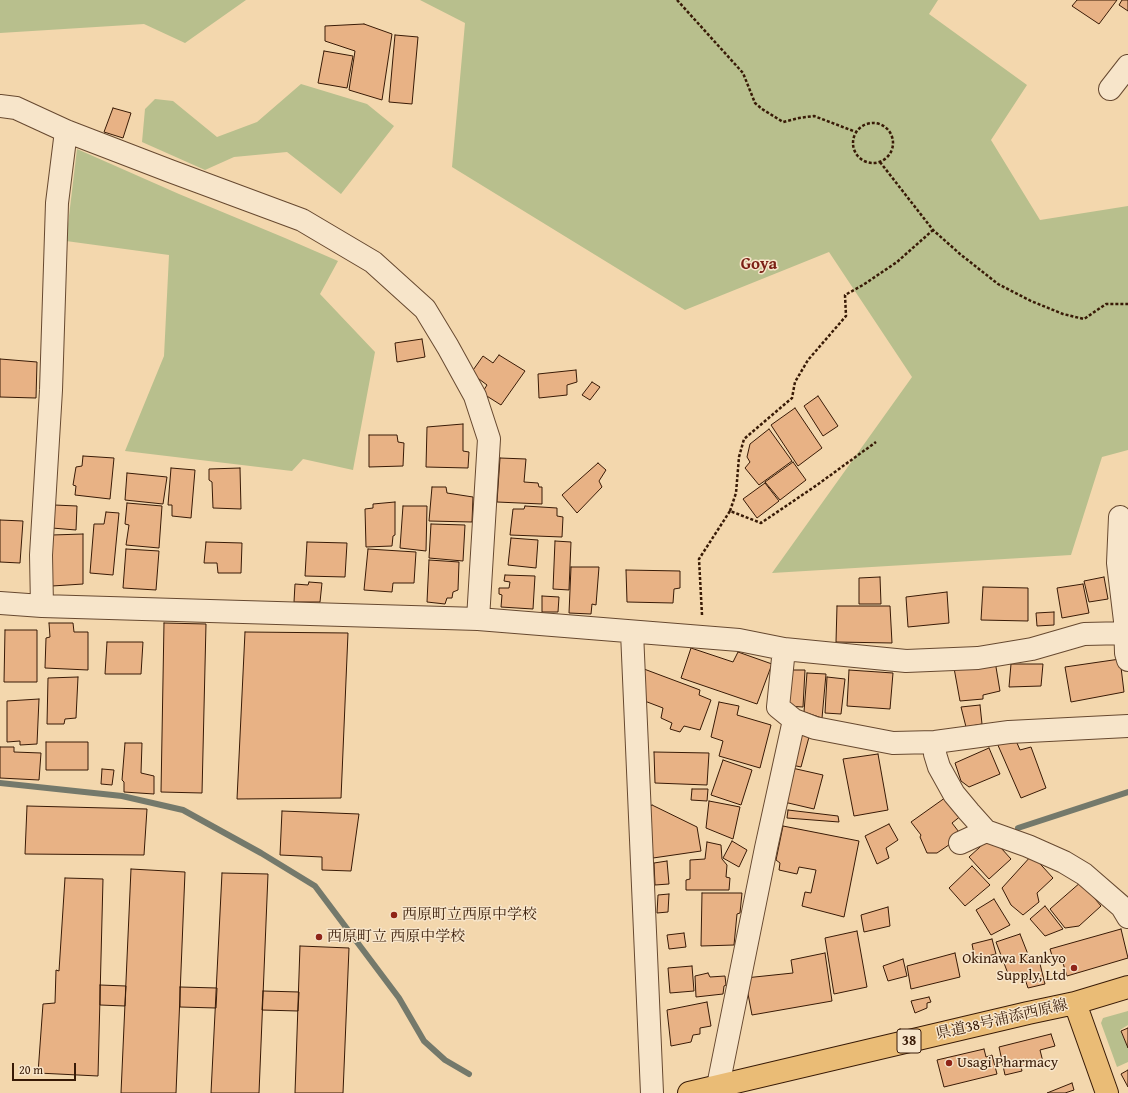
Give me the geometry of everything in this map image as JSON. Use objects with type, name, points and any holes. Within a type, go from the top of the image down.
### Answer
[{"type":"main road","name":"県道38号浦添西原線","points":[[689,1093],[1075,1003],[1128,987]]},
{"type":"main road","points":[[1075,1003],[1107,1093]]},
{"type":"street","points":[[1110,89],[1128,66]]},
{"type":"street","points":[[0,106],[16,108],[66,131],[302,220],[373,262],[425,309],[448,346],[475,396],[489,439],[478,619]]},
{"type":"street","points":[[42,606],[41,555],[51,390],[56,203],[66,131]]},
{"type":"street","points":[[1120,517],[1118,563],[1127,634],[1126,653],[1128,660]]},
{"type":"street","points":[[0,603],[42,606],[478,619],[739,640],[784,649],[906,661],[978,658],[1032,649],[1084,634],[1127,634]]},
{"type":"street","points":[[632,632],[652,1093]]},
{"type":"street","points":[[784,649],[778,707],[794,720],[815,728],[893,743],[935,742],[1009,732],[1128,726]]},
{"type":"street","points":[[718,1086],[762,863],[794,720]]},
{"type":"street","points":[[935,742],[935,754],[939,767],[954,794],[986,831],[1028,846],[1064,862],[1084,874],[1126,910]]},
{"type":"street","points":[[960,843],[986,831]]},
{"type":"path","points":[[677,0],[743,73],[755,103],[762,109],[783,122],[814,116],[856,132]]},
{"type":"path","points":[[873,123],[884,126],[891,134],[893,145],[889,156],[880,162],[870,164],[861,160],[854,152],[853,142],[856,132],[864,125],[873,123]]},
{"type":"path","points":[[880,162],[934,230],[960,254],[998,284],[1031,301],[1063,314],[1084,320],[1106,304],[1128,304]]},
{"type":"path","points":[[703,638],[699,559],[730,511],[736,493],[739,457],[744,439],[792,398],[795,382],[808,360],[846,316],[845,295],[896,262],[934,230]]},
{"type":"path","points":[[730,511],[761,523],[876,442]]},
{"type":"green space","points":[[0,0],[246,0],[185,43],[144,24],[0,33]]},
{"type":"green space","points":[[420,0],[938,0],[929,14],[1027,85],[991,140],[1040,220],[1128,206],[1128,450],[1102,457],[1071,555],[772,573],[912,377],[829,252],[685,310],[452,167],[465,23]]},
{"type":"green space","points":[[301,84],[367,104],[394,126],[341,194],[287,152],[234,157],[205,170],[142,142],[145,109],[155,99],[173,101],[217,137],[257,122]]},
{"type":"green space","points":[[77,149],[338,261],[320,294],[375,352],[353,470],[303,459],[292,471],[125,451],[164,356],[169,255],[66,241]]},
{"type":"green space","points":[[1128,1011],[1128,1025],[1120,1030],[1128,1048],[1128,1062],[1117,1067],[1101,1023],[1103,1018]]},
{"type":"building","points":[[1077,0],[1117,0],[1099,24],[1072,6]]},
{"type":"building","points":[[1122,0],[1128,0],[1128,11],[1119,5]]},
{"type":"building","points":[[364,24],[392,34],[382,100],[349,90],[355,51],[325,41],[325,26]]},
{"type":"building","points":[[395,35],[418,37],[412,104],[389,102]]},
{"type":"building","points":[[324,51],[353,56],[347,88],[318,83]]},
{"type":"building","points":[[113,108],[131,113],[123,138],[104,132]]},
{"type":"building","points":[[422,339],[425,357],[397,362],[395,343]]},
{"type":"building","points":[[499,355],[525,371],[501,405],[482,393],[487,385],[471,373],[483,356],[493,363]]},
{"type":"building","points":[[0,359],[37,362],[36,398],[0,397]]},
{"type":"building","points":[[576,370],[577,382],[567,385],[567,395],[539,398],[538,374]]},
{"type":"building","points":[[592,382],[600,387],[590,400],[582,395]]},
{"type":"building","points":[[818,396],[838,426],[823,436],[804,406]]},
{"type":"building","points":[[795,408],[822,448],[798,466],[771,425]]},
{"type":"building","points":[[463,424],[463,451],[469,452],[468,468],[426,467],[427,427]]},
{"type":"building","points":[[769,429],[792,461],[759,485],[745,468],[750,462],[747,457],[750,444]]},
{"type":"building","points":[[369,435],[397,435],[398,442],[404,443],[403,466],[369,467]]},
{"type":"building","points":[[83,456],[114,458],[110,499],[75,495],[76,486],[73,485],[76,467],[82,466]]},
{"type":"building","points":[[500,458],[526,459],[524,482],[538,483],[539,487],[542,487],[542,504],[497,502]]},
{"type":"building","points":[[793,462],[806,480],[780,500],[765,482]]},
{"type":"building","points":[[598,463],[606,470],[599,481],[602,487],[577,513],[562,495]]},
{"type":"building","points":[[171,468],[195,470],[191,518],[172,516],[172,505],[168,505]]},
{"type":"building","points":[[240,468],[241,509],[213,508],[212,482],[209,480],[209,469]]},
{"type":"building","points":[[127,473],[167,477],[163,504],[125,500]]},
{"type":"building","points":[[765,483],[779,501],[757,518],[743,499]]},
{"type":"building","points":[[432,487],[446,487],[447,493],[473,497],[472,522],[429,521]]},
{"type":"building","points":[[395,502],[395,535],[393,536],[392,546],[366,547],[365,509],[373,508],[373,504]]},
{"type":"building","points":[[127,503],[162,506],[159,548],[126,545],[129,525],[125,524]]},
{"type":"building","points":[[54,505],[77,506],[76,530],[52,528]]},
{"type":"building","points":[[403,506],[427,506],[426,551],[400,548]]},
{"type":"building","points":[[525,506],[557,508],[557,516],[563,517],[562,537],[510,535],[513,509],[524,509]]},
{"type":"building","points":[[106,512],[119,513],[113,575],[90,573],[94,524],[104,524]]},
{"type":"building","points":[[0,520],[23,521],[20,563],[0,562]]},
{"type":"building","points":[[431,524],[465,525],[463,561],[429,558]]},
{"type":"building","points":[[83,534],[83,584],[52,586],[52,535]]},
{"type":"building","points":[[511,538],[538,540],[536,568],[508,565]]},
{"type":"building","points":[[555,541],[571,542],[569,590],[553,589]]},
{"type":"building","points":[[206,542],[242,543],[241,573],[218,573],[217,563],[204,563]]},
{"type":"building","points":[[307,542],[347,543],[345,577],[305,576]]},
{"type":"building","points":[[126,549],[159,551],[156,590],[123,588]]},
{"type":"building","points":[[368,549],[416,552],[414,583],[393,583],[392,592],[364,590]]},
{"type":"building","points":[[429,560],[459,562],[458,590],[453,592],[452,598],[447,598],[445,604],[427,602]]},
{"type":"building","points":[[571,567],[599,567],[596,605],[592,604],[591,614],[569,613]]},
{"type":"building","points":[[626,570],[680,571],[680,588],[674,589],[673,603],[627,602]]},
{"type":"building","points":[[505,575],[535,576],[533,609],[501,607],[502,595],[499,594],[499,588],[509,588],[510,582],[504,581]]},
{"type":"building","points":[[880,577],[881,604],[859,604],[859,578]]},
{"type":"building","points":[[1104,577],[1108,599],[1089,602],[1084,581]]},
{"type":"building","points":[[309,582],[322,583],[320,602],[294,602],[295,584],[308,585]]},
{"type":"building","points":[[1083,584],[1089,613],[1062,618],[1057,588]]},
{"type":"building","points":[[983,587],[1028,588],[1028,621],[981,620]]},
{"type":"building","points":[[947,592],[949,623],[908,627],[906,597]]},
{"type":"building","points":[[542,596],[559,597],[558,612],[542,612]]},
{"type":"building","points":[[837,606],[890,606],[892,643],[836,642]]},
{"type":"building","points":[[1054,612],[1054,625],[1037,626],[1036,613]]},
{"type":"building","points":[[49,623],[73,623],[74,632],[88,632],[88,670],[45,668],[46,638],[50,637]]},
{"type":"building","points":[[164,623],[206,624],[202,793],[161,792]]},
{"type":"building","points":[[5,630],[37,630],[37,682],[4,682]]},
{"type":"building","points":[[245,632],[348,633],[341,798],[237,799]]},
{"type":"building","points":[[107,642],[143,642],[141,674],[105,674]]},
{"type":"building","points":[[691,648],[733,662],[738,652],[772,664],[757,704],[681,678]]},
{"type":"building","points":[[1120,659],[1124,692],[1071,702],[1065,667]]},
{"type":"building","points":[[995,661],[1000,691],[983,695],[983,699],[960,701],[954,668]]},
{"type":"building","points":[[1011,664],[1043,664],[1041,686],[1009,687]]},
{"type":"building","points":[[644,669],[700,690],[699,695],[711,700],[700,730],[684,726],[680,732],[670,729],[672,723],[661,718],[663,708],[642,700]]},
{"type":"building","points":[[788,670],[805,670],[803,707],[786,706]]},
{"type":"building","points":[[849,670],[893,673],[890,709],[847,706]]},
{"type":"building","points":[[807,673],[826,674],[822,718],[804,712]]},
{"type":"building","points":[[78,677],[76,718],[65,719],[64,724],[47,724],[48,678]]},
{"type":"building","points":[[827,677],[845,679],[841,714],[825,713]]},
{"type":"building","points":[[39,699],[37,744],[20,745],[20,741],[7,742],[7,701]]},
{"type":"building","points":[[719,702],[739,706],[737,715],[771,725],[760,768],[719,756],[723,741],[711,737]]},
{"type":"building","points":[[980,705],[982,724],[966,727],[961,707]]},
{"type":"building","points":[[799,734],[809,737],[801,767],[792,765]]},
{"type":"building","points":[[1014,736],[1020,750],[1031,747],[1046,788],[1021,798],[997,743]]},
{"type":"building","points":[[46,742],[88,742],[88,770],[46,770]]},
{"type":"building","points":[[125,743],[142,743],[141,773],[154,776],[154,794],[124,792],[124,782],[122,780]]},
{"type":"building","points":[[0,747],[14,747],[14,752],[41,753],[39,780],[0,778]]},
{"type":"building","points":[[989,748],[1000,774],[969,787],[961,781],[955,763]]},
{"type":"building","points":[[654,752],[709,753],[707,785],[655,783]]},
{"type":"building","points":[[878,754],[888,810],[854,816],[843,759]]},
{"type":"building","points":[[723,760],[752,770],[741,805],[711,795]]},
{"type":"building","points":[[792,768],[823,775],[814,809],[784,802]]},
{"type":"building","points":[[102,769],[114,770],[112,785],[101,784]]},
{"type":"building","points":[[692,789],[708,789],[707,801],[691,800]]},
{"type":"building","points":[[949,795],[962,815],[952,823],[962,836],[937,853],[927,853],[920,837],[921,835],[911,822]]},
{"type":"building","points":[[709,801],[740,807],[733,839],[706,828]]},
{"type":"building","points":[[652,805],[697,827],[701,851],[653,858],[648,808]]},
{"type":"building","points":[[27,806],[147,809],[144,855],[25,854]]},
{"type":"building","points":[[788,810],[838,816],[839,822],[787,818]]},
{"type":"building","points":[[282,811],[359,814],[351,871],[322,870],[322,857],[280,855]]},
{"type":"building","points":[[889,824],[898,840],[886,848],[889,858],[877,864],[865,836]]},
{"type":"building","points":[[783,826],[859,841],[844,917],[802,906],[805,892],[811,893],[816,870],[799,867],[797,874],[779,870],[780,863],[776,860]]},
{"type":"building","points":[[991,837],[1011,859],[989,879],[969,857]]},
{"type":"building","points":[[732,841],[747,850],[739,867],[723,858]]},
{"type":"building","points":[[707,842],[721,845],[722,859],[727,865],[726,877],[730,878],[729,890],[686,890],[686,880],[690,879],[690,860],[705,859]]},
{"type":"building","points":[[1032,855],[1053,878],[1037,893],[1039,902],[1023,915],[1011,905],[1002,888]]},
{"type":"building","points":[[667,861],[669,884],[655,885],[654,863]]},
{"type":"building","points":[[972,866],[990,885],[965,906],[949,888]]},
{"type":"building","points":[[131,869],[185,872],[176,1093],[121,1093]]},
{"type":"building","points":[[222,873],[268,874],[259,1093],[211,1093]]},
{"type":"building","points":[[65,878],[103,879],[98,1076],[38,1073],[43,1004],[55,1003],[56,970],[59,971]]},
{"type":"building","points":[[1081,882],[1101,906],[1079,926],[1065,928],[1050,909]]},
{"type":"building","points":[[702,893],[742,893],[740,913],[737,914],[734,945],[701,946]]},
{"type":"building","points":[[669,894],[668,912],[657,913],[658,895]]},
{"type":"building","points":[[994,899],[1010,925],[991,935],[976,910]]},
{"type":"building","points":[[1045,906],[1063,929],[1045,936],[1030,919]]},
{"type":"building","points":[[888,907],[890,926],[864,932],[861,915]]},
{"type":"building","points":[[1121,929],[1128,958],[1067,976],[1062,960],[1054,962],[1050,949]]},
{"type":"building","points":[[857,931],[867,987],[834,994],[825,938]]},
{"type":"building","points":[[684,933],[686,947],[669,949],[667,935]]},
{"type":"building","points":[[1020,934],[1031,962],[1039,960],[1045,984],[1028,988],[1024,976],[1010,979],[996,942]]},
{"type":"building","points":[[992,939],[996,954],[975,959],[972,944]]},
{"type":"building","points":[[300,946],[349,948],[343,1093],[295,1093]]},
{"type":"building","points":[[825,953],[832,1001],[752,1015],[745,978],[793,973],[791,960]]},
{"type":"building","points":[[955,953],[960,977],[911,989],[907,966]]},
{"type":"building","points":[[903,959],[907,976],[888,981],[883,966]]},
{"type":"building","points":[[692,966],[694,991],[670,993],[668,968]]},
{"type":"building","points":[[708,973],[710,977],[725,976],[726,985],[724,986],[723,994],[696,997],[695,976]]},
{"type":"building","points":[[100,985],[126,986],[125,1006],[100,1005]]},
{"type":"building","points":[[180,987],[217,988],[216,1008],[180,1007]]},
{"type":"building","points":[[263,991],[299,992],[298,1011],[262,1010]]},
{"type":"building","points":[[929,997],[931,1002],[927,1003],[927,1008],[915,1013],[911,1001]]},
{"type":"building","points":[[707,1002],[711,1026],[700,1028],[700,1034],[693,1035],[691,1042],[671,1046],[667,1010]]},
{"type":"building","points":[[1128,1028],[1128,1048],[1121,1031]]},
{"type":"building","points":[[1051,1034],[1055,1046],[1040,1050],[1043,1062],[1021,1067],[1022,1071],[1005,1075],[999,1047]]},
{"type":"building","points":[[984,1049],[986,1057],[992,1055],[997,1074],[944,1087],[937,1060]]},
{"type":"building","points":[[1128,1070],[1128,1087],[1121,1074]]},
{"type":"building","points":[[1072,1083],[1074,1090],[1065,1093],[1047,1093]]},
{"type":"waterway","points":[[0,783],[122,796],[183,810],[261,853],[315,886],[399,998],[424,1041],[445,1060],[469,1074]]},
{"type":"waterway","points":[[1018,828],[1128,792]]},
{"type":"place","name":"西原町立西原中学校","points":[[394,915]]},
{"type":"place","name":"西原町立 西原中学校","points":[[319,937]]},
{"type":"place","name":"Okinawa Kankyo Supply, Ltd","points":[[1074,968]]},
{"type":"place","name":"Usagi Pharmacy","points":[[949,1063]]},
{"type":"district","name":"Goya","points":[[759,265]]}]
